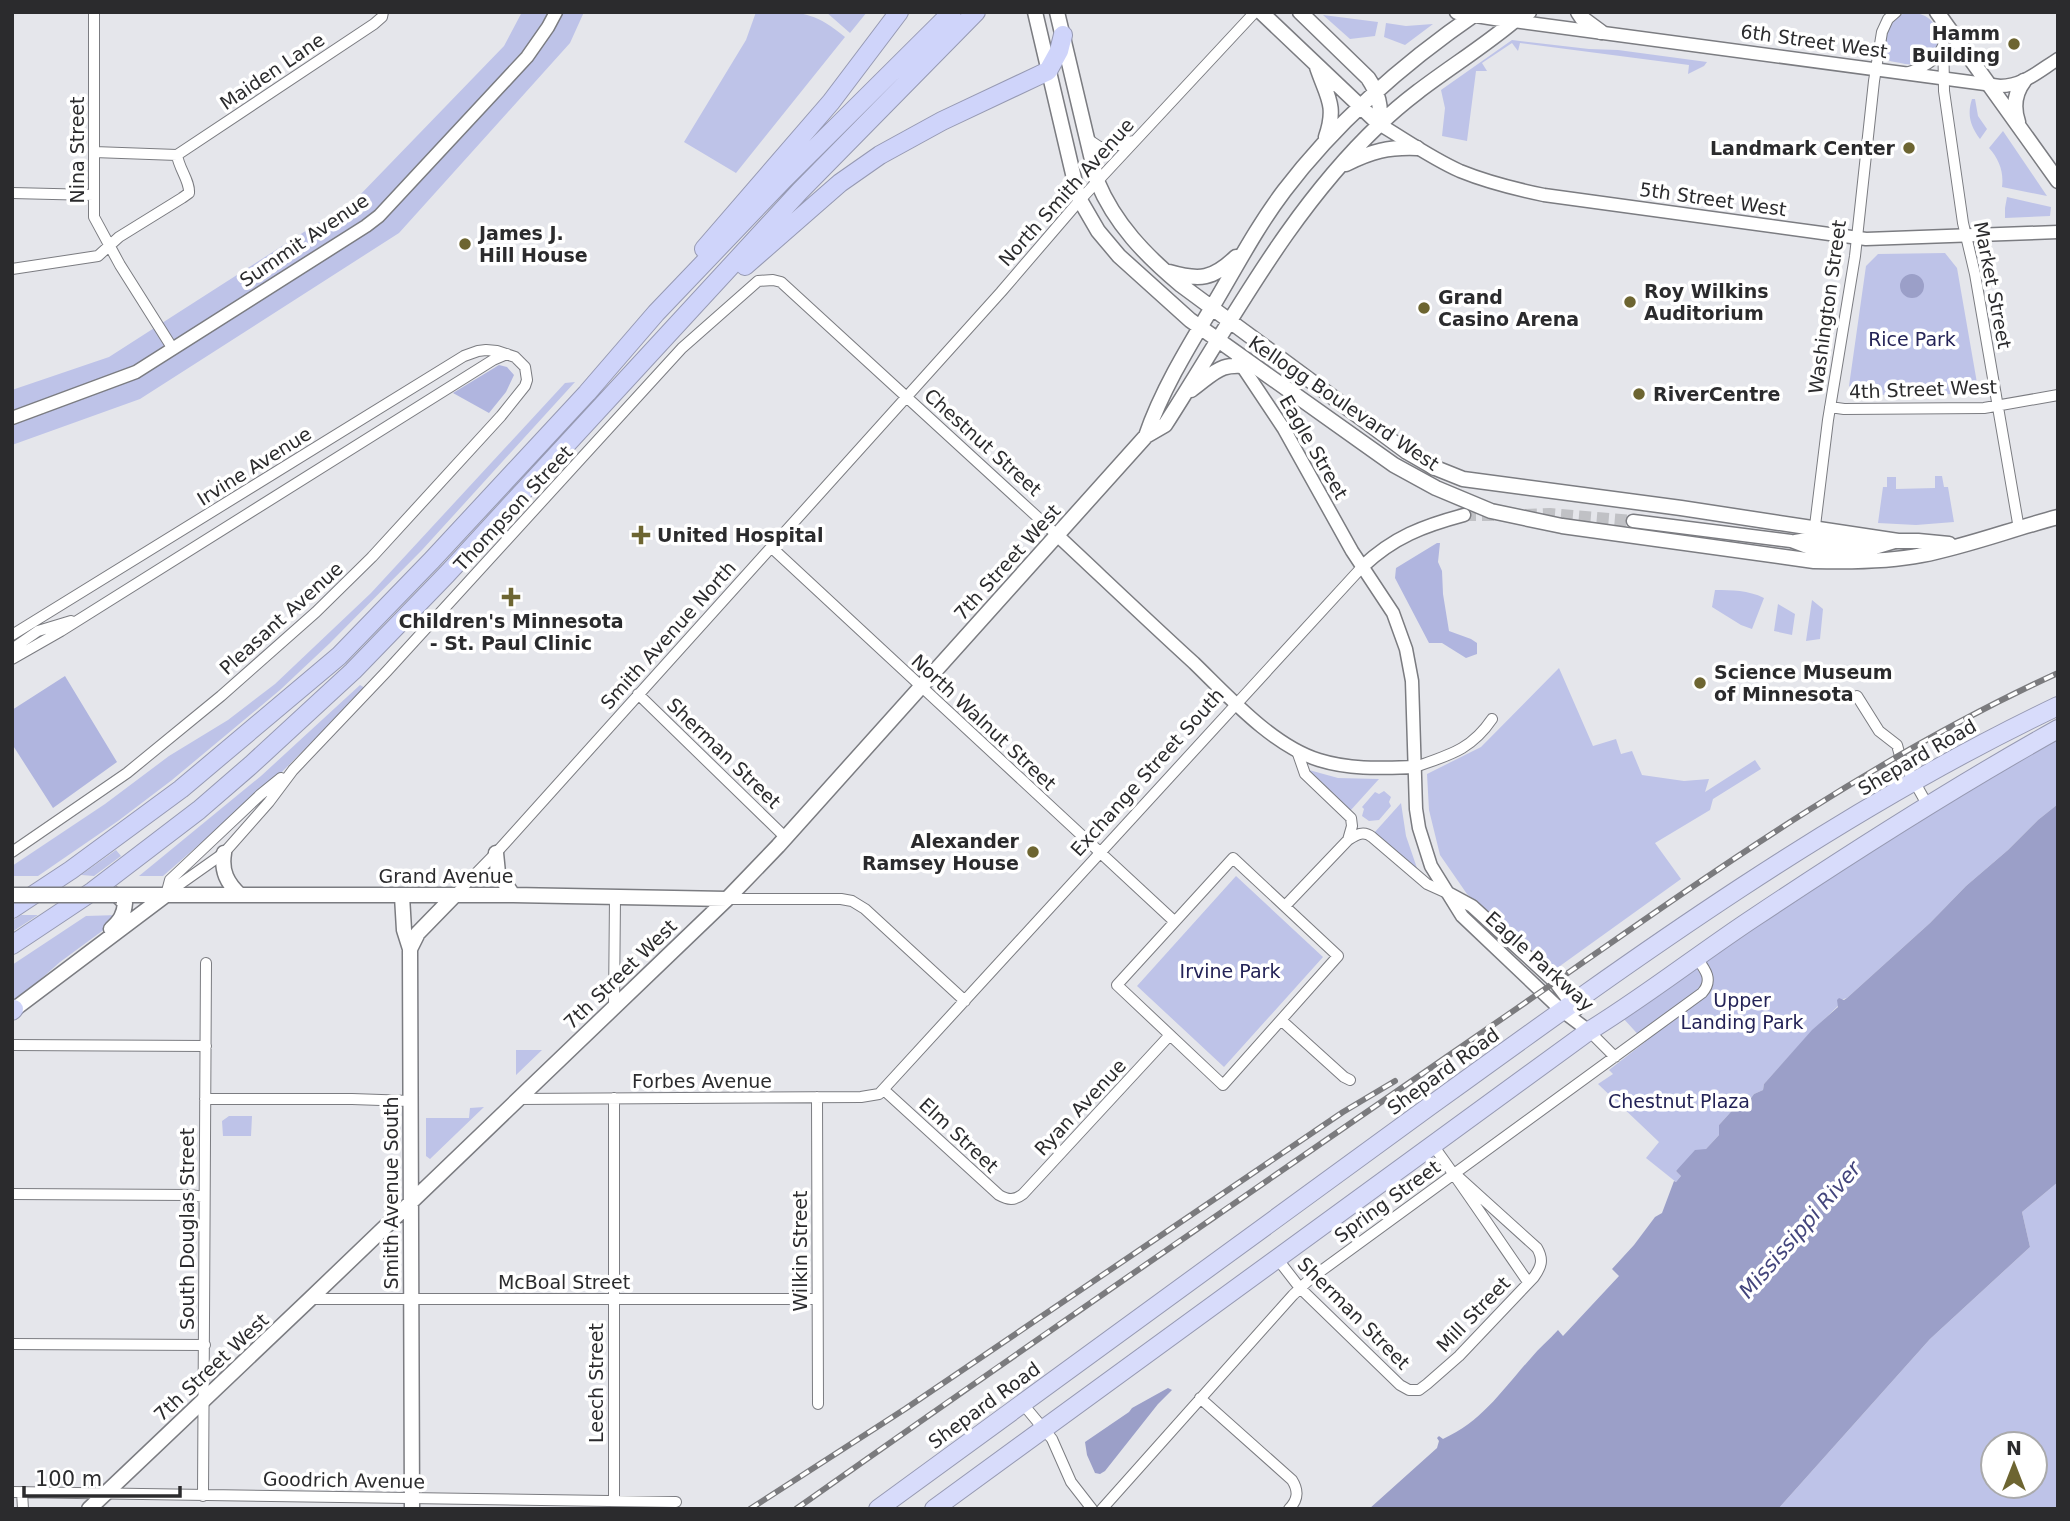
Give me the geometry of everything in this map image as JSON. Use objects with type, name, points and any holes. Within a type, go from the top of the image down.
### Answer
[{"type":"highway","points":[[656,313],[715,235],[831,102],[899,12]]},
{"type":"highway","points":[[12,909],[71,870],[181,789],[339,656],[587,393],[656,313],[785,178],[952,12]]},
{"type":"highway","points":[[12,945],[93,891],[162,839],[251,765],[353,671],[438,583],[800,191],[976,12]]},
{"type":"highway","points":[[926,64],[988,12]]},
{"type":"highway","points":[[712,286],[745,266],[840,183],[880,155],[942,121],[1048,71],[1059,51],[1063,35]]},
{"type":"highway","name":"Shepard Road","points":[[878,1509],[1567,1006],[1780,863],[1916,781],[1998,735],[2058,706]]},
{"type":"highway","points":[[934,1509],[1589,1031],[1755,917],[1928,806],[2058,729]]},
{"type":"main road","name":"Kellogg Boulevard West","points":[[1035,12],[1080,200],[1098,231],[1119,256],[1248,366],[1394,465],[1436,488],[1491,511],[1562,526],[1793,559],[1855,562],[1922,555],[1989,539],[2058,517]]},
{"type":"main road","name":"Kellogg Boulevard West","points":[[1057,12],[1097,181],[1126,232],[1153,262],[1407,453],[1463,479],[1813,538],[1959,545]]},
{"type":"main road","points":[[1261,12],[1379,124]]},
{"type":"main road","points":[[1300,12],[1368,78],[1376,91],[1381,110],[1379,124]]},
{"type":"main road","name":"6th Street West","points":[[1457,12],[1514,21]]},
{"type":"main road","name":"7th Street West","points":[[89,1509],[727,899],[786,838],[1146,436],[1165,425],[1184,395],[1224,344],[1230,320],[1292,224],[1335,169],[1379,124],[1431,81],[1529,12]]},
{"type":"main road","points":[[1578,12],[1601,32]]},
{"type":"main road","name":"7th Street West","points":[[1146,436],[1152,417],[1200,327],[1245,249],[1284,191],[1360,105],[1426,50],[1476,14]]},
{"type":"main road","points":[[1940,17],[2058,181]]},
{"type":"main road","points":[[1316,66],[1332,106],[1331,121],[1323,146]]},
{"type":"main road","points":[[2021,130],[2015,113],[2015,99],[2024,81]]},
{"type":"main road","points":[[1335,169],[1377,150],[1417,148]]},
{"type":"main road","points":[[1165,271],[1185,276],[1208,276],[1224,268],[1245,249]]},
{"type":"main road","points":[[1184,395],[1224,366],[1248,366]]},
{"type":"main road","points":[[224,853],[222,862],[226,877],[240,895]]},
{"type":"main road","points":[[496,853],[498,873],[513,895]]},
{"type":"main road","name":"Grand Avenue","points":[[12,895],[513,895],[727,899]]},
{"type":"main road","points":[[85,955],[123,917],[125,902],[117,895]]},
{"type":"main road","points":[[13,1010],[166,895]]},
{"type":"main road","points":[[410,949],[418,933],[455,895]]},
{"type":"main road","name":"Smith Avenue South","points":[[402,896],[404,930],[410,949],[411,1504]]},
{"type":"street","name":"Nina Street","points":[[94,12],[94,218],[173,349]]},
{"type":"street","name":"Maiden Lane","points":[[177,155],[374,24],[382,17],[383,12]]},
{"type":"street","name":"Summit Avenue","points":[[12,418],[121,379],[173,349],[379,216],[527,57],[556,12]]},
{"type":"street","name":"North Smith Avenue","points":[[905,397],[1097,181],[1255,12]]},
{"type":"street","name":"Washington Street","points":[[1813,538],[1856,238],[1876,70],[1882,32],[1888,19],[1896,12]]},
{"type":"street","name":"Market Street","points":[[1940,17],[1944,78],[1963,223],[2019,528]]},
{"type":"street","name":"6th Street West","points":[[1514,21],[2009,86],[2024,81],[2058,59]]},
{"type":"street","points":[[1903,74],[1927,65],[1937,57],[1943,46]]},
{"type":"street","name":"5th Street West","points":[[1379,124],[1460,171],[1524,191],[1856,238],[2058,232]]},
{"type":"street","points":[[1086,138],[1101,148],[1134,141]]},
{"type":"street","points":[[12,269],[98,256],[109,245],[189,193],[190,186],[178,166],[177,155],[94,152]]},
{"type":"street","points":[[12,193],[94,195]]},
{"type":"street","name":"Chestnut Street","points":[[766,280],[781,282],[1277,739],[1318,760],[1353,767],[1415,767],[1463,749],[1482,734],[1492,719]]},
{"type":"street","name":"Thompson Street","points":[[166,895],[224,853],[293,770],[682,348],[752,285],[766,280]]},
{"type":"street","name":"Irvine Avenue","points":[[12,649],[27,632],[464,356],[486,350],[507,354]]},
{"type":"street","name":"Pleasant Avenue","points":[[12,852],[146,758],[316,612],[372,557],[525,386],[525,367],[507,354]]},
{"type":"street","name":"Irvine Avenue","points":[[12,659],[493,360],[507,354]]},
{"type":"street","name":"Eagle Street","points":[[1248,366],[1363,566]]},
{"type":"street","name":"4th Street West","points":[[1830,407],[1984,408],[2058,395]]},
{"type":"street","name":"Smith Avenue North","points":[[455,895],[496,853],[905,397]]},
{"type":"street","name":"Exchange Street South","points":[[884,1090],[1363,566],[1376,554],[1410,532],[1464,515]]},
{"type":"street","points":[[1633,522],[1791,541],[1813,538],[1897,558]]},
{"type":"street","name":"North Walnut Street","points":[[771,547],[1174,921]]},
{"type":"street","points":[[1363,566],[1393,613],[1406,649],[1412,681],[1414,784],[1419,828],[1431,866],[1447,893]]},
{"type":"street","name":"Irvine Avenue","points":[[12,635],[77,620]]},
{"type":"street","name":"Sherman Street","points":[[638,694],[786,838]]},
{"type":"street","points":[[1857,696],[1880,731],[1897,745],[1900,757],[1928,806]]},
{"type":"street","name":"Chestnut Street","points":[[1297,751],[1304,774],[1351,818],[1348,840]]},
{"type":"street","name":"Thompson Street","points":[[166,895],[170,880],[260,795],[293,770]]},
{"type":"street","points":[[1285,906],[1348,840],[1361,833],[1368,834],[1427,884],[1447,893]]},
{"type":"street","points":[[1233,858],[1285,906],[1338,956],[1223,1085],[1117,985],[1233,858]]},
{"type":"street","name":"Eagle Parkway","points":[[1447,893],[1472,906],[1555,982],[1567,1006],[1589,1031]]},
{"type":"street","points":[[614,1006],[615,897]]},
{"type":"street","points":[[727,899],[852,901],[965,1001]]},
{"type":"street","name":"Spring Street","points":[[1102,1509],[1300,1288],[1707,988],[1708,976],[1696,957]]},
{"type":"street","name":"South Douglas Street","points":[[203,1496],[206,963]]},
{"type":"street","points":[[1281,1020],[1350,1080]]},
{"type":"street","points":[[1589,1031],[1615,1057]]},
{"type":"street","name":"Ryan Avenue","points":[[1014,1200],[1032,1185],[1169,1036]]},
{"type":"street","points":[[12,1045],[206,1046]]},
{"type":"street","name":"Forbes Avenue","points":[[518,1099],[868,1097],[884,1090]]},
{"type":"street","name":"Elm Street","points":[[884,1090],[999,1195],[1014,1200]]},
{"type":"street","name":"Wilkin Street","points":[[817,1097],[818,1404]]},
{"type":"street","name":"Leech Street","points":[[614,1098],[614,1500]]},
{"type":"street","points":[[205,1099],[410,1101]]},
{"type":"street","points":[[1432,1144],[1528,1282],[1540,1269],[1542,1262],[1537,1248],[1454,1173]]},
{"type":"street","points":[[12,1194],[204,1197]]},
{"type":"street","name":"Sherman Street","points":[[1276,1257],[1300,1288],[1400,1385],[1409,1390]]},
{"type":"street","name":"Mill Street","points":[[1409,1390],[1419,1390],[1459,1356],[1528,1282]]},
{"type":"street","name":"McBoal Street","points":[[310,1299],[817,1299]]},
{"type":"street","points":[[12,1344],[205,1345]]},
{"type":"street","points":[[1200,1398],[1291,1479],[1298,1495],[1289,1509]]},
{"type":"street","points":[[1022,1403],[1052,1440],[1071,1482],[1092,1509]]},
{"type":"street","points":[[17,1492],[23,1509]]},
{"type":"street","name":"Goodrich Avenue","points":[[17,1492],[411,1504],[614,1500],[676,1502]]},
{"type":"green space","points":[[522,12],[584,12],[570,43],[399,233],[140,399],[12,445],[12,390],[109,357],[357,198],[504,46]]},
{"type":"green space","points":[[756,12],[804,14],[823,21],[845,37],[736,173],[684,142],[746,40]]},
{"type":"green space","points":[[826,12],[867,12],[850,33]]},
{"type":"green space","points":[[1905,13],[1920,14],[1930,20],[1937,29],[1936,49],[1930,58],[1919,63],[1905,64],[1883,58],[1890,26]]},
{"type":"green space","points":[[1323,15],[1378,22],[1375,36],[1350,39]]},
{"type":"green space","points":[[1386,23],[1406,26],[1433,24],[1405,45],[1384,37]]},
{"type":"green space","points":[[1512,40],[1707,62],[1688,74],[1689,65],[1520,43],[1518,51],[1512,43],[1482,63],[1487,71],[1476,71],[1467,141],[1442,136],[1445,108],[1441,90]]},
{"type":"green space","points":[[1972,99],[1975,99],[1978,116],[1987,129],[1980,139],[1970,120]]},
{"type":"green space","points":[[2003,131],[2047,196],[2002,187],[2000,166],[1989,148]]},
{"type":"green space","points":[[2007,197],[2051,207],[2050,216],[2005,218]]},
{"type":"green space","name":"Rice Park","points":[[1945,253],[1957,268],[1977,383],[1963,394],[1862,395],[1849,386],[1866,266],[1878,254]]},
{"type":"green space","points":[[1821,355],[1826,361],[1822,390],[1815,389],[1809,379],[1818,368]]},
{"type":"green space","points":[[575,382],[422,550],[280,690],[118,821],[38,876],[12,876],[12,866],[105,804],[169,756],[228,720],[275,684],[371,593],[565,383]]},
{"type":"green space","points":[[1935,476],[1942,476],[1944,487],[1948,487],[1954,522],[1916,525],[1878,523],[1887,477],[1896,477],[1896,489],[1935,488]]},
{"type":"green space","points":[[1715,590],[1734,590],[1764,598],[1752,629],[1712,607]]},
{"type":"green space","points":[[1812,600],[1823,609],[1820,639],[1806,641]]},
{"type":"green space","points":[[1778,604],[1795,614],[1792,635],[1774,631]]},
{"type":"green space","points":[[1559,668],[1593,746],[1616,739],[1621,754],[1632,751],[1642,775],[1684,781],[1709,779],[1705,792],[1755,760],[1761,769],[1713,799],[1710,810],[1655,843],[1681,879],[1553,971],[1467,894],[1440,855],[1429,810],[1427,774],[1481,747]]},
{"type":"green space","points":[[360,685],[365,688],[279,775],[163,876],[139,876],[261,776]]},
{"type":"green space","name":"Upper Landing Park","points":[[2058,736],[2058,804],[1847,998],[1840,1000],[1838,1006],[1764,1084],[1763,1090],[1754,1094],[1743,1109],[1738,1104],[1719,1125],[1719,1135],[1706,1149],[1676,1171],[1681,1176],[1676,1182],[1646,1158],[1659,1142],[1598,1084],[1613,1074],[1609,1070],[1645,1042],[1622,1017],[1783,907]]},
{"type":"green space","points":[[1309,770],[1338,778],[1379,779],[1350,811]]},
{"type":"green space","points":[[1384,791],[1391,797],[1391,806],[1379,820],[1369,821],[1362,816],[1362,807],[1375,792],[1379,794]]},
{"type":"green space","points":[[1401,803],[1406,836],[1418,871],[1374,833]]},
{"type":"green space","points":[[116,850],[121,856],[94,876],[81,875]]},
{"type":"green space","name":"Irvine Park","points":[[1236,876],[1323,957],[1224,1067],[1137,986]]},
{"type":"green space","points":[[21,915],[38,915],[12,932],[12,921]]},
{"type":"green space","points":[[118,915],[113,923],[12,1002],[12,965],[86,916]]},
{"type":"green space","points":[[516,1050],[542,1050],[516,1075]]},
{"type":"green space","points":[[484,1107],[430,1159],[426,1156],[426,1118],[469,1118],[470,1108]]},
{"type":"green space","points":[[229,1116],[252,1116],[251,1136],[223,1136],[222,1121]]},
{"type":"green space","points":[[2058,1182],[2058,1509],[1778,1509],[1930,1339],[2030,1247],[2022,1212]]},
{"type":"shaded area","points":[[499,365],[507,367],[514,375],[506,392],[489,413],[453,393]]},
{"type":"shaded area","points":[[1440,543],[1438,562],[1442,571],[1449,631],[1477,643],[1477,654],[1466,658],[1442,643],[1429,643],[1395,578],[1396,568]]},
{"type":"shaded area","points":[[65,676],[117,762],[53,808],[12,744],[12,710]]},
{"type":"water","points":[[1912,274],[1923,281],[1924,286],[1917,297],[1912,298],[1901,291],[1900,286],[1907,275]]},
{"type":"water","name":"Mississippi River","points":[[2058,804],[2058,1182],[2022,1212],[2030,1247],[1930,1339],[1778,1509],[1369,1509],[1437,1448],[1439,1436],[1443,1439],[1457,1432],[1481,1414],[1558,1330],[1563,1336],[1619,1276],[1612,1269],[1655,1217],[1662,1213],[1674,1181],[1681,1176],[1676,1171],[1695,1150],[1706,1149],[1719,1135],[1719,1125],[1738,1104],[1743,1109],[1754,1094],[1763,1090],[1764,1084],[1812,1030],[1838,1007],[1837,1000],[1847,998]]},
{"type":"water","points":[[1168,1388],[1172,1390],[1105,1471],[1095,1473],[1085,1442],[1132,1408]]},
{"type":"tunnel","points":[[1525,515],[1550,514],[1633,521]]},
{"type":"tunnel","points":[[1464,515],[1496,515]]},
{"type":"railway","points":[[796,1509],[1696,884],[1909,750],[2058,673]]},
{"type":"railway","points":[[750,1509],[905,1409],[1343,1112],[1395,1081]]},
{"type":"place","name":"Hamm Building","points":[[2014,44]]},
{"type":"place","name":"Landmark Center","points":[[1909,148]]},
{"type":"place","name":"James J. Hill House","points":[[465,244]]},
{"type":"place","name":"Roy Wilkins Auditorium","points":[[1630,302]]},
{"type":"place","name":"Grand Casino Arena","points":[[1424,308]]},
{"type":"place","name":"RiverCentre","points":[[1639,394]]},
{"type":"place","name":"United Hospital","points":[[641,535]]},
{"type":"place","name":"Children's Minnesota - St. Paul Clinic","points":[[511,597]]},
{"type":"place","name":"Science Museum of Minnesota","points":[[1700,683]]},
{"type":"place","name":"Alexander Ramsey House","points":[[1033,852]]},
{"type":"park label","name":"Chestnut Plaza","points":[[1679,1101]]}]
